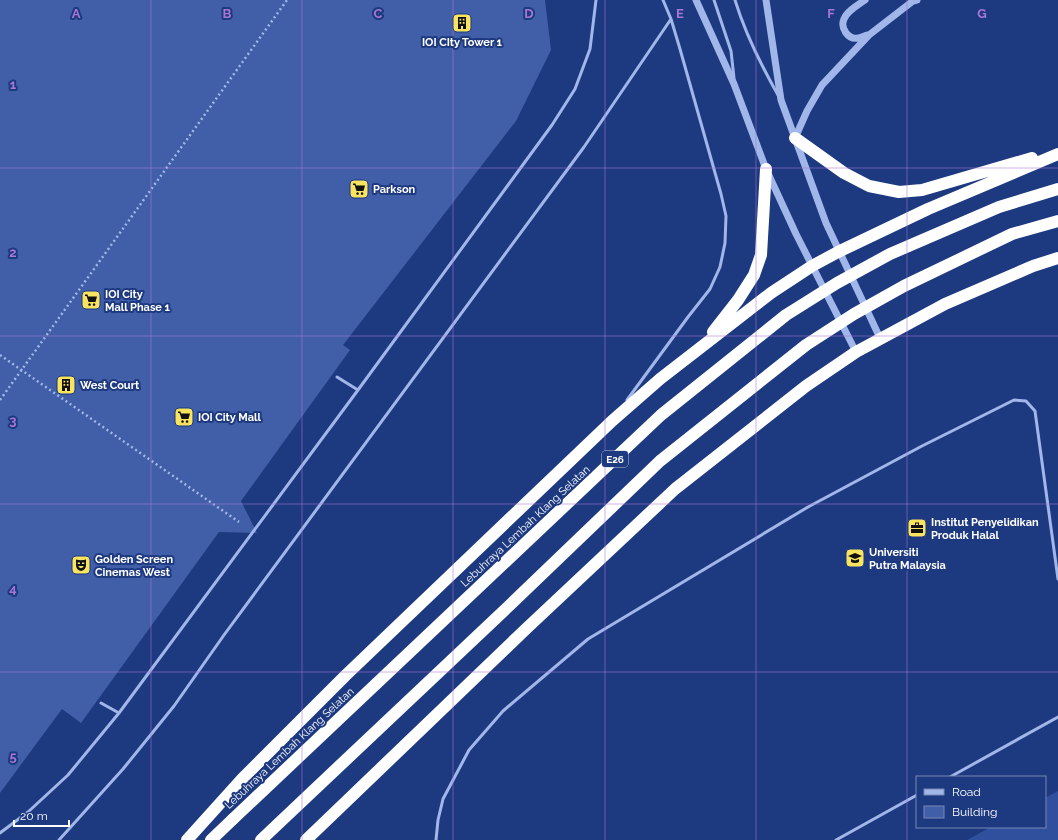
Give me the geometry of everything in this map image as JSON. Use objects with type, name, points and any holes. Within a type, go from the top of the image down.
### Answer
[{"type":"highway","points":[[795,138],[844,172],[869,186],[899,192],[922,190],[1058,152]]},
{"type":"highway","points":[[187,840],[242,780],[346,675],[612,421],[660,379],[704,344],[771,293],[812,266],[928,209],[1058,152]]},
{"type":"highway","points":[[704,344],[738,300],[754,274],[761,254],[766,169]]},
{"type":"highway","name":"Lebuhraya Lembah Klang Selatan","points":[[210,840],[661,415],[786,315],[837,283],[890,254],[999,208],[1058,188]]},
{"type":"highway","points":[[261,840],[660,461],[806,345],[854,314],[904,286],[1012,234],[1058,221]]},
{"type":"highway","points":[[306,840],[528,627],[675,489],[806,386],[856,352],[945,304],[1033,266],[1058,258]]},
{"type":"street","points":[[696,0],[734,84],[766,169],[796,234],[856,352]]},
{"type":"street","points":[[766,0],[781,100],[838,252],[880,338]]},
{"type":"street","points":[[865,0],[853,8],[844,18],[843,25],[849,37],[856,39],[869,34]]},
{"type":"street","points":[[795,138],[807,111],[822,85],[869,34],[917,0]]},
{"type":"lane","points":[[0,834],[28,812],[68,775],[119,713],[552,125],[575,89],[590,49],[596,0]]},
{"type":"lane","points":[[612,421],[710,289],[720,267],[725,243],[726,216],[671,19],[663,0]]},
{"type":"lane","points":[[714,0],[731,51],[734,84]]},
{"type":"lane","points":[[735,0],[740,16],[761,66],[781,100]]},
{"type":"lane","points":[[59,840],[123,769],[174,706],[584,147],[671,19]]},
{"type":"lane","points":[[337,377],[358,390]]},
{"type":"lane","points":[[436,840],[438,820],[443,799],[469,750],[504,711],[588,639],[808,507],[922,446],[1014,400],[1026,401],[1035,411],[1058,579]]},
{"type":"lane","points":[[101,703],[119,713]]},
{"type":"lane","points":[[952,776],[1058,717]]},
{"type":"lane","points":[[836,840],[916,796]]},
{"type":"path","points":[[0,400],[287,0]]},
{"type":"path","points":[[0,355],[239,522]]},
{"type":"shaded area","points":[[1058,791],[1058,840],[967,840],[989,828],[1046,828],[1046,797]]},
{"type":"building","name":"IOI City Mall","points":[[0,0],[545,0],[551,50],[516,121],[343,345],[350,350],[241,501],[257,533],[219,532],[81,723],[62,709],[0,793]]},
{"type":"place","name":"IOI CIty Tower 1","points":[[462,23]]},
{"type":"place","name":"Parkson","points":[[359,189]]},
{"type":"place","name":"IOI City Mall Phase 1","points":[[91,300]]},
{"type":"place","name":"West Court","points":[[66,385]]},
{"type":"place","name":"IOI City Mall","points":[[184,417]]},
{"type":"place","name":"Institut Penyelidikan Produk Halal","points":[[917,528]]},
{"type":"place","name":"Universiti Putra Malaysia","points":[[855,558]]},
{"type":"place","name":"Golden Screen Cinemas West","points":[[81,565]]}]
